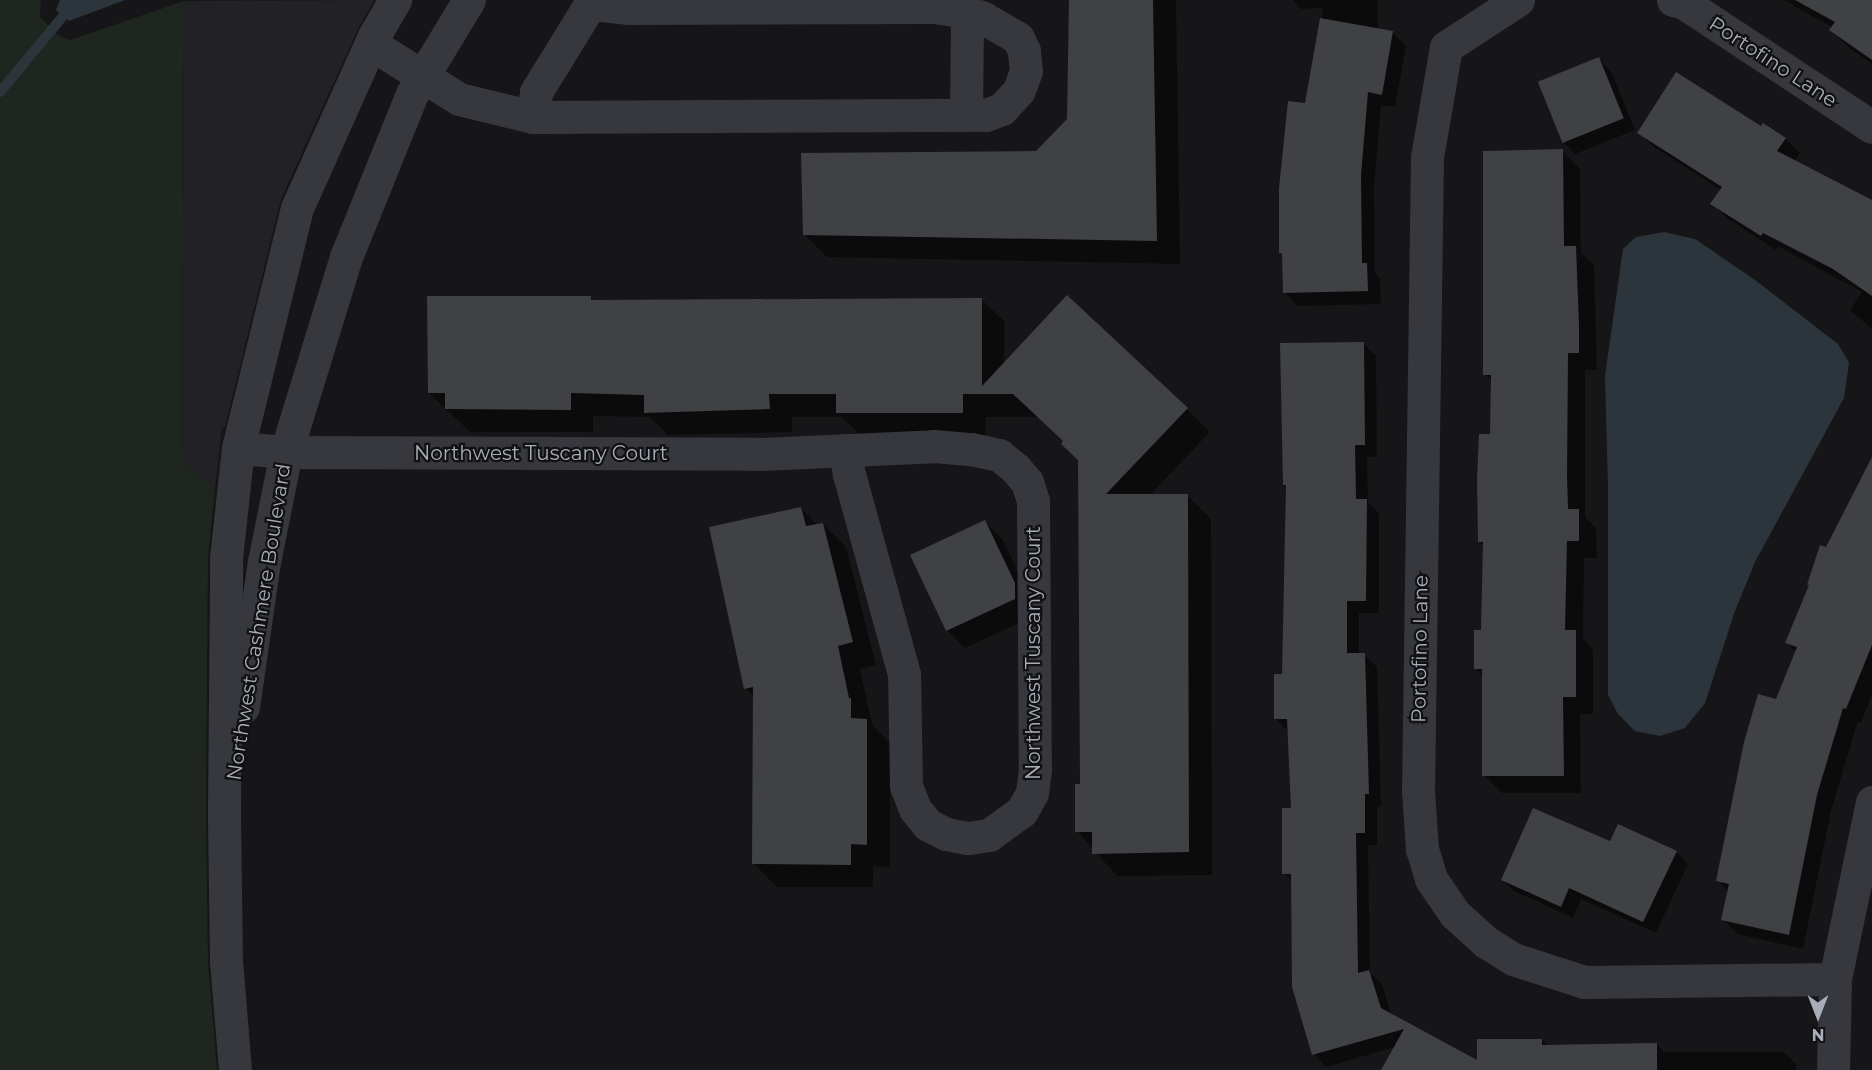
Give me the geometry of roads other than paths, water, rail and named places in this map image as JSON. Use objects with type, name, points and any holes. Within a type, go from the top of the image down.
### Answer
[{"type":"street","name":"Northwest Cashmere Boulevard","points":[[235,1070],[226,961],[224,812],[226,558],[238,448],[297,208],[371,44],[395,0]]},
{"type":"street","name":"Northwest Cashmere Boulevard","points":[[224,812],[237,771],[247,669],[264,562],[286,452],[346,257],[412,93],[469,0]]},
{"type":"street","points":[[371,44],[459,99],[533,117],[986,115],[1002,109],[1019,90],[1026,71],[1024,51],[1018,38],[991,22],[968,12],[934,7],[628,8],[591,0],[536,92],[533,117]]},
{"type":"street","name":"Portofino Lane","points":[[1673,0],[1684,3],[1872,127]]},
{"type":"street","name":"Portofino Lane","points":[[1507,2],[1446,47],[1427,157],[1418,791],[1422,849],[1431,879],[1455,914],[1486,942],[1513,959],[1549,973],[1584,982],[1835,980]]},
{"type":"street","points":[[966,115],[968,12]]},
{"type":"street","name":"Northwest Tuscany Court","points":[[238,448],[286,452],[761,454],[845,450],[934,446],[972,449],[999,455],[1027,482],[1033,501],[1035,522],[1035,770],[1032,793],[1022,811],[989,835],[968,838],[946,834],[928,825],[915,809],[906,785],[904,674],[852,486],[845,450]]},
{"type":"street","points":[[1833,1070],[1835,980],[1872,802]]},
{"type":"waterway","points":[[0,92],[63,16]]}]
